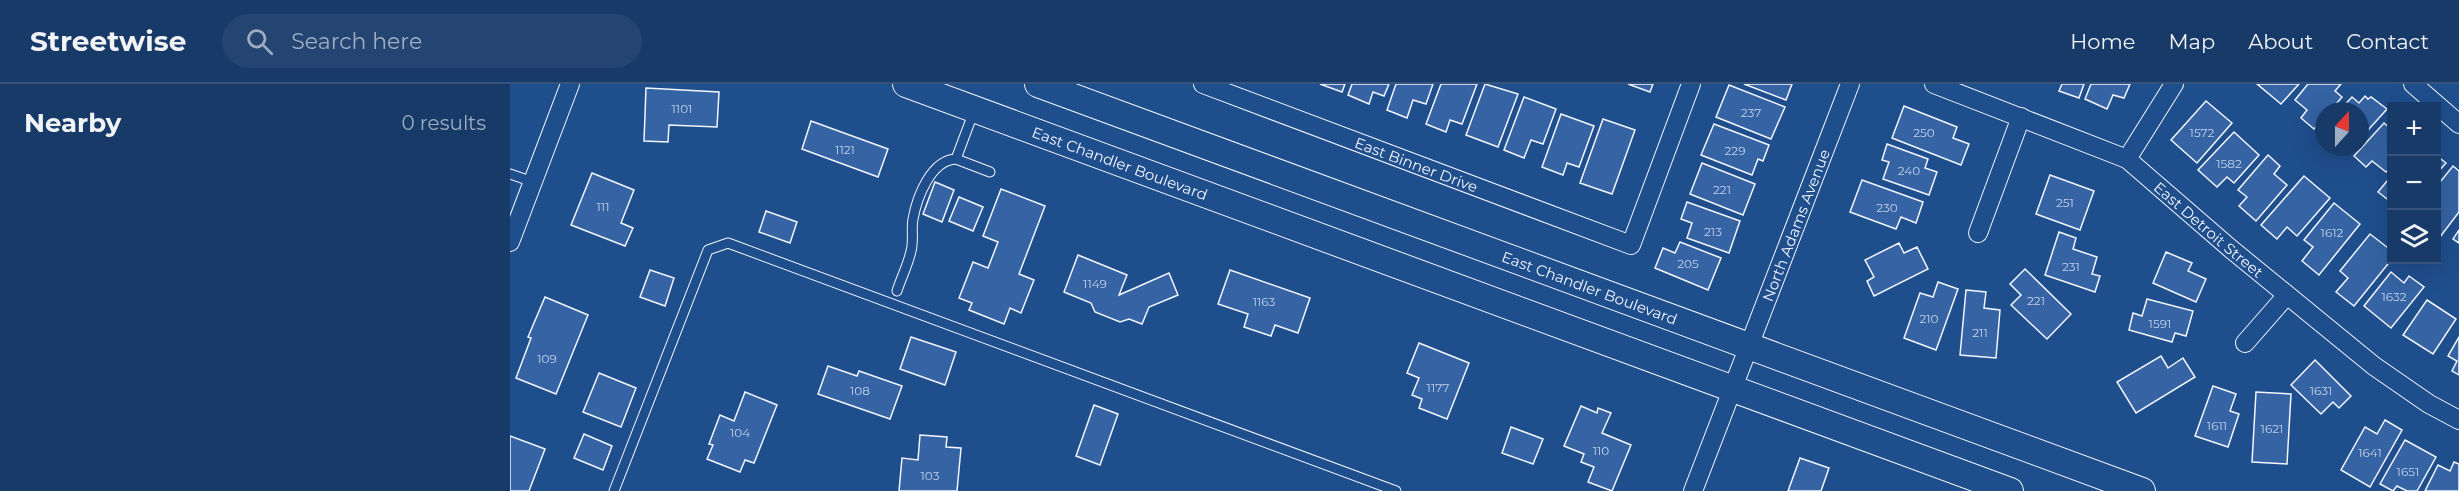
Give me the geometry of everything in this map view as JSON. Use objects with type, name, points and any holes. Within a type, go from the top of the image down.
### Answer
[{"type":"main road","name":"East Chandler Boulevard","points":[[906,84],[1741,367],[2142,491]]},
{"type":"main road","name":"East Chandler Boulevard","points":[[1038,84],[1741,367],[2010,491]]},
{"type":"street","points":[[510,242],[570,84]]},
{"type":"street","name":"East Binner Drive","points":[[1203,84],[1631,245],[1691,84]]},
{"type":"street","name":"North Adams Avenue","points":[[1693,491],[1850,84]]},
{"type":"street","name":"East Detroit Street","points":[[1934,84],[2127,159],[2374,366],[2429,404],[2459,420]]},
{"type":"street","points":[[2127,159],[2174,84]]},
{"type":"street","points":[[2413,84],[2459,124]]},
{"type":"street","points":[[1978,233],[2021,117]]},
{"type":"street","points":[[2245,343],[2288,296]]},
{"type":"lane","points":[[956,159],[975,109]]},
{"type":"lane","points":[[897,291],[911,252],[913,219],[928,177],[937,166],[948,159],[956,159],[990,172]]},
{"type":"lane","points":[[510,174],[533,182]]},
{"type":"lane","points":[[614,491],[708,250],[728,243],[1396,491]]},
{"type":"building","points":[[1320,84],[1345,84],[1342,92]]},
{"type":"building","points":[[1352,84],[1389,84],[1384,96],[1373,92],[1369,104],[1348,95]]},
{"type":"building","points":[[1396,84],[1433,84],[1426,104],[1413,100],[1407,118],[1387,110]]},
{"type":"building","points":[[1441,84],[1477,84],[1462,124],[1450,120],[1446,132],[1426,124]]},
{"type":"building","points":[[1485,84],[1518,94],[1498,147],[1466,135]]},
{"type":"building","points":[[1628,84],[1653,84],[1650,92]]},
{"type":"building","points":[[1744,84],[1792,84],[1786,100]]},
{"type":"building","points":[[2062,84],[2084,84],[2079,98],[2059,91]]},
{"type":"building","points":[[2091,84],[2130,84],[2124,98],[2113,95],[2107,109],[2085,99]]},
{"type":"building","points":[[2257,84],[2299,84],[2281,104]]},
{"type":"building","points":[[2308,84],[2341,84],[2335,91],[2342,97],[2338,102],[2315,102],[2314,129],[2301,118],[2307,110],[2295,100]]},
{"type":"building","points":[[1729,85],[1785,107],[1771,139],[1716,117]]},
{"type":"building","points":[[646,88],[719,92],[717,127],[669,125],[668,142],[644,141]]},
{"type":"building","points":[[2365,96],[2368,99],[2371,97],[2387,109],[2369,129],[2369,102],[2360,102]]},
{"type":"building","points":[[1524,97],[1556,109],[1543,144],[1531,140],[1524,158],[1504,150]]},
{"type":"building","points":[[2352,97],[2358,102],[2347,102]]},
{"type":"building","points":[[2206,101],[2232,123],[2197,163],[2171,140]]},
{"type":"building","points":[[1904,106],[1957,127],[1953,138],[1969,144],[1961,165],[1892,138]]},
{"type":"building","points":[[1561,114],[1594,126],[1579,167],[1567,163],[1563,175],[1542,167]]},
{"type":"building","points":[[1603,119],[1635,130],[1612,194],[1580,183]]},
{"type":"building","points":[[811,121],[888,149],[878,177],[802,149]]},
{"type":"building","points":[[2384,123],[2387,126],[2386,172],[2372,161],[2366,167],[2354,156],[2369,156],[2369,140]]},
{"type":"building","points":[[1714,124],[1769,145],[1763,161],[1758,159],[1752,175],[1701,155]]},
{"type":"building","points":[[2234,132],[2259,155],[2234,183],[2227,177],[2217,187],[2198,170]]},
{"type":"building","points":[[1887,144],[1928,159],[1925,168],[1937,172],[1929,195],[1883,179],[1889,162],[1882,160]]},
{"type":"building","points":[[2268,155],[2280,166],[2274,174],[2287,185],[2256,221],[2239,206],[2247,197],[2238,190]]},
{"type":"building","points":[[2441,159],[2446,163],[2441,168]]},
{"type":"building","points":[[1702,163],[1755,184],[1743,215],[1690,194]]},
{"type":"building","points":[[2453,166],[2459,171],[2459,212],[2441,236],[2441,210],[2441,181]]},
{"type":"building","points":[[592,173],[634,190],[621,223],[633,228],[625,246],[571,225]]},
{"type":"building","points":[[2050,175],[2094,191],[2080,230],[2036,214]]},
{"type":"building","points":[[2304,176],[2330,198],[2297,236],[2287,227],[2277,239],[2261,225]]},
{"type":"building","points":[[1862,180],[1923,202],[1916,223],[1901,217],[1896,229],[1850,212]]},
{"type":"building","points":[[2387,181],[2387,199],[2378,192]]},
{"type":"building","points":[[935,182],[954,190],[942,222],[923,214]]},
{"type":"building","points":[[1001,189],[1045,206],[1019,274],[1034,280],[1021,313],[1010,308],[1004,324],[969,310],[972,303],[959,298],[973,262],[988,268],[998,242],[983,236]]},
{"type":"building","points":[[959,197],[983,207],[973,231],[949,221]]},
{"type":"building","points":[[1687,202],[1740,221],[1729,253],[1687,238],[1692,223],[1681,219]]},
{"type":"building","points":[[2334,203],[2360,224],[2319,275],[2302,261],[2313,247],[2304,240]]},
{"type":"building","points":[[766,211],[797,222],[790,243],[759,232]]},
{"type":"building","points":[[2459,230],[2459,243],[2453,239]]},
{"type":"building","points":[[2059,232],[2076,238],[2073,249],[2097,257],[2092,274],[2100,276],[2095,292],[2045,275]]},
{"type":"building","points":[[2370,234],[2387,247],[2388,264],[2354,306],[2336,292],[2348,278],[2340,271]]},
{"type":"building","points":[[1680,242],[1721,258],[1708,290],[1655,268],[1663,248],[1675,253]]},
{"type":"building","points":[[1899,243],[1904,253],[1917,247],[1928,269],[1874,296],[1867,281],[1874,277],[1865,260]]},
{"type":"building","points":[[2166,252],[2192,263],[2188,271],[2206,279],[2196,302],[2153,283]]},
{"type":"building","points":[[1078,255],[1127,275],[1119,295],[1169,273],[1178,295],[1149,307],[1142,324],[1129,319],[1120,322],[1095,312],[1091,303],[1064,292]]},
{"type":"building","points":[[2025,269],[2071,314],[2047,339],[2011,305],[2021,295],[2010,284]]},
{"type":"building","points":[[650,270],[674,278],[665,306],[640,297]]},
{"type":"building","points":[[1230,270],[1310,298],[1298,333],[1275,325],[1271,336],[1244,327],[1248,314],[1218,304]]},
{"type":"building","points":[[2391,272],[2404,283],[2409,276],[2424,287],[2391,328],[2364,306]]},
{"type":"building","points":[[1938,282],[1958,289],[1936,350],[1904,338],[1920,293],[1933,297]]},
{"type":"building","points":[[1966,290],[1986,292],[1984,308],[2000,310],[1996,358],[1960,355]]},
{"type":"building","points":[[545,297],[588,315],[556,394],[516,378],[531,338],[528,337]]},
{"type":"building","points":[[2147,299],[2193,311],[2186,336],[2175,333],[2172,342],[2129,330],[2133,313],[2142,316]]},
{"type":"building","points":[[2427,300],[2456,319],[2433,354],[2403,335]]},
{"type":"building","points":[[911,337],[956,352],[945,385],[900,369]]},
{"type":"building","points":[[2459,337],[2459,375],[2452,371],[2457,361],[2448,356]]},
{"type":"building","points":[[1419,343],[1469,363],[1447,419],[1419,408],[1422,399],[1412,395],[1419,378],[1407,373]]},
{"type":"building","points":[[2161,356],[2168,368],[2183,358],[2195,377],[2136,413],[2117,382]]},
{"type":"building","points":[[2315,360],[2351,396],[2339,408],[2333,402],[2321,414],[2291,385]]},
{"type":"building","points":[[828,366],[857,376],[859,371],[902,386],[890,419],[818,394]]},
{"type":"building","points":[[599,373],[636,388],[621,427],[583,412]]},
{"type":"building","points":[[2213,386],[2236,394],[2230,411],[2239,414],[2228,447],[2195,436]]},
{"type":"building","points":[[745,392],[777,405],[754,463],[745,460],[740,472],[707,459],[713,445],[709,444],[720,415],[734,421]]},
{"type":"building","points":[[2256,392],[2291,394],[2287,464],[2252,462]]},
{"type":"building","points":[[1094,405],[1118,414],[1100,465],[1076,456]]},
{"type":"building","points":[[1581,406],[1597,413],[1598,408],[1611,413],[1602,433],[1631,445],[1612,491],[1588,482],[1594,467],[1581,462],[1584,454],[1564,446]]},
{"type":"building","points":[[2385,420],[2402,430],[2370,487],[2341,470],[2365,427],[2377,434]]},
{"type":"building","points":[[1511,427],[1543,439],[1533,464],[1502,453]]},
{"type":"building","points":[[584,434],[612,446],[603,470],[574,458]]},
{"type":"building","points":[[920,435],[947,437],[946,447],[961,448],[957,491],[899,491],[902,458],[918,460]]},
{"type":"building","points":[[510,436],[545,449],[529,491],[510,491]]},
{"type":"building","points":[[2405,440],[2436,457],[2417,491],[2407,491],[2397,486],[2393,491],[2380,484]]},
{"type":"building","points":[[1800,458],[1829,468],[1821,491],[1788,491]]},
{"type":"building","points":[[2454,462],[2459,464],[2459,491],[2425,491],[2438,465],[2450,471]]}]
